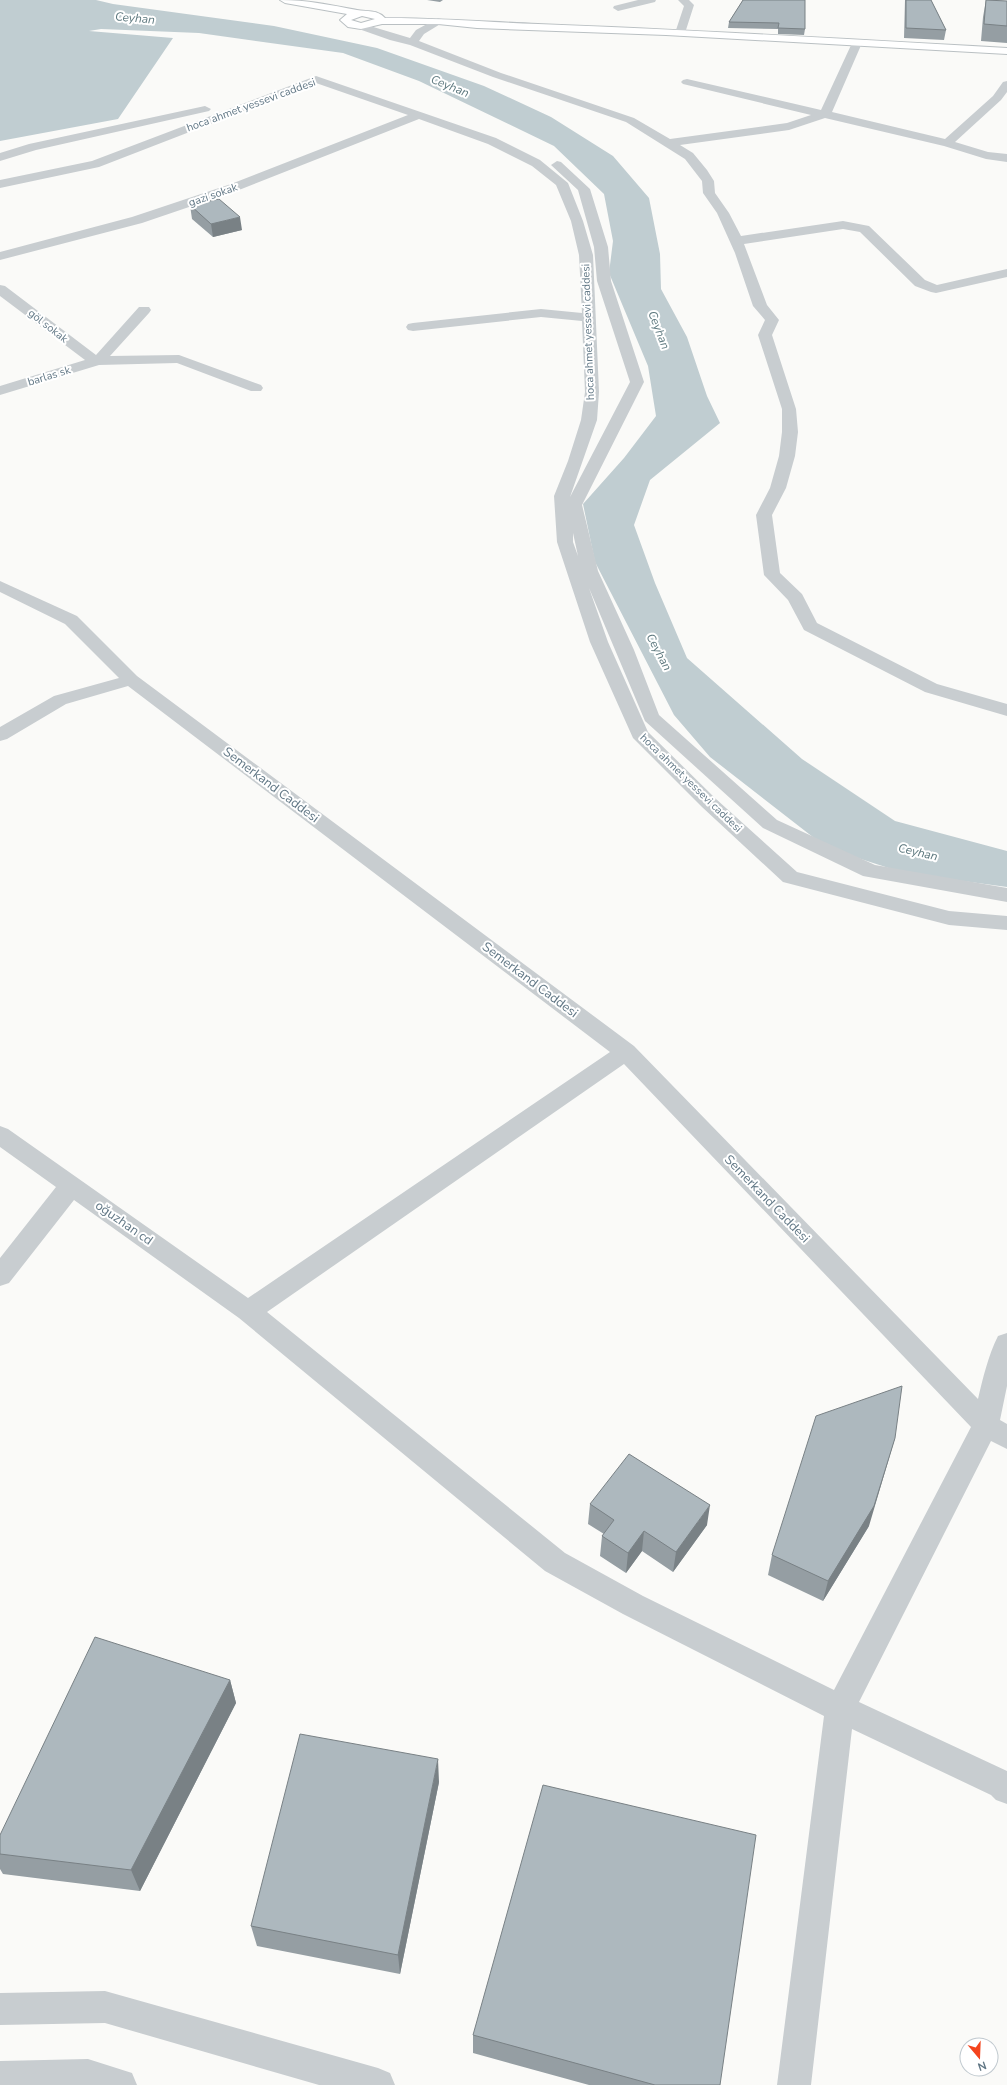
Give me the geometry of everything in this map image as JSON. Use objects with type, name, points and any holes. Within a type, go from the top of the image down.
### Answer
[{"type":"main road","points":[[287,1],[342,9],[376,19],[438,21],[477,25],[680,33],[1007,51]]},
{"type":"main road","points":[[287,1],[330,18],[360,26],[376,19]]},
{"type":"main road","points":[[346,22],[346,18],[359,14]]},
{"type":"street","points":[[618,8],[651,0]]},
{"type":"street","points":[[680,33],[689,5],[683,0]]},
{"type":"street","points":[[376,19],[386,29],[407,36],[413,42]]},
{"type":"street","points":[[413,42],[420,32],[438,21]]},
{"type":"street","points":[[360,26],[394,38],[413,42],[497,75],[630,120],[689,156],[702,170],[708,181],[709,193],[723,214],[736,241],[760,306],[772,320],[765,335],[789,409],[790,432],[787,456],[778,488],[764,515],[772,575],[784,584],[800,601],[810,626],[931,688],[1007,710]]},
{"type":"street","points":[[669,143],[789,126],[825,114],[857,43]]},
{"type":"street","points":[[0,157],[33,147],[194,113],[226,103],[301,73],[336,72],[364,80]]},
{"type":"street","name":"hoca ahmet yessevi caddesi","points":[[0,184],[95,164],[316,79],[492,141],[536,163],[562,183],[577,221],[586,255],[592,392],[589,420],[576,461],[562,496],[565,542],[599,642],[640,734],[709,803],[790,877],[949,918],[1007,923]]},
{"type":"street","points":[[687,82],[825,114],[986,155],[1007,158]]},
{"type":"street","points":[[947,144],[1002,98],[1007,84]]},
{"type":"street","points":[[398,92],[543,153],[584,189],[601,247],[604,281],[637,382],[574,505],[590,571],[625,650],[651,717],[770,824],[870,871],[1007,896]]},
{"type":"street","name":"gazi sokak","points":[[0,256],[145,218],[235,187],[419,115]]},
{"type":"street","points":[[736,241],[843,226],[864,229],[920,283],[936,289],[1007,273]]},
{"type":"street","name":"göl sokak","points":[[0,289],[85,355],[98,361]]},
{"type":"street","points":[[98,361],[144,310]]},
{"type":"street","points":[[413,327],[541,313],[589,318]]},
{"type":"street","points":[[98,361],[178,359],[256,388]]},
{"type":"street","name":"barlas sk","points":[[0,391],[98,361]]},
{"type":"street","name":"Semerkand Caddesi","points":[[0,586],[71,620],[131,680],[626,1052],[997,1431]]},
{"type":"street","points":[[0,735],[60,700],[131,680]]},
{"type":"street","points":[[248,1311],[626,1052]]},
{"type":"street","name":"oğuzhan cd","points":[[0,1135],[248,1311],[555,1562],[633,1605],[840,1708],[1002,1784],[1007,1789]]},
{"type":"street","points":[[0,1276],[71,1186]]},
{"type":"street","points":[[794,2085],[840,1708],[997,1431],[996,1377],[1007,1344]]},
{"type":"street","points":[[0,2009],[105,2006],[378,2085]]},
{"type":"street","points":[[0,2078],[88,2076],[120,2085]]},
{"type":"water","name":"Ceyhan","points":[[0,0],[96,0],[113,4],[274,26],[377,48],[484,86],[551,117],[613,156],[649,198],[660,254],[661,289],[687,337],[707,396],[720,423],[650,480],[634,525],[655,583],[687,658],[802,759],[895,821],[1007,851],[1007,887],[904,873],[827,848],[710,757],[674,715],[595,562],[583,504],[624,458],[656,416],[648,366],[609,273],[613,241],[604,194],[554,146],[419,81],[343,53],[199,33],[101,29],[89,31],[173,38],[118,119],[0,141]]},
{"type":"building","points":[[743,0],[805,0],[805,29],[778,28],[779,23],[729,22]]},
{"type":"building","points":[[906,0],[931,0],[946,30],[906,28]]},
{"type":"building","points":[[986,0],[1007,1],[1007,26],[984,24]]},
{"type":"building","points":[[219,199],[240,217],[211,224],[190,205]]},
{"type":"building","points":[[902,1386],[895,1438],[874,1506],[828,1581],[772,1555],[816,1416]]},
{"type":"building","points":[[629,1454],[710,1505],[676,1552],[644,1531],[628,1553],[602,1536],[614,1520],[590,1504]]},
{"type":"building","points":[[95,1637],[230,1680],[131,1870],[0,1854],[0,1835]]},
{"type":"building","points":[[300,1734],[438,1759],[398,1955],[251,1926]]},
{"type":"building","points":[[543,1785],[756,1835],[720,2085],[655,2085],[473,2035]]}]
